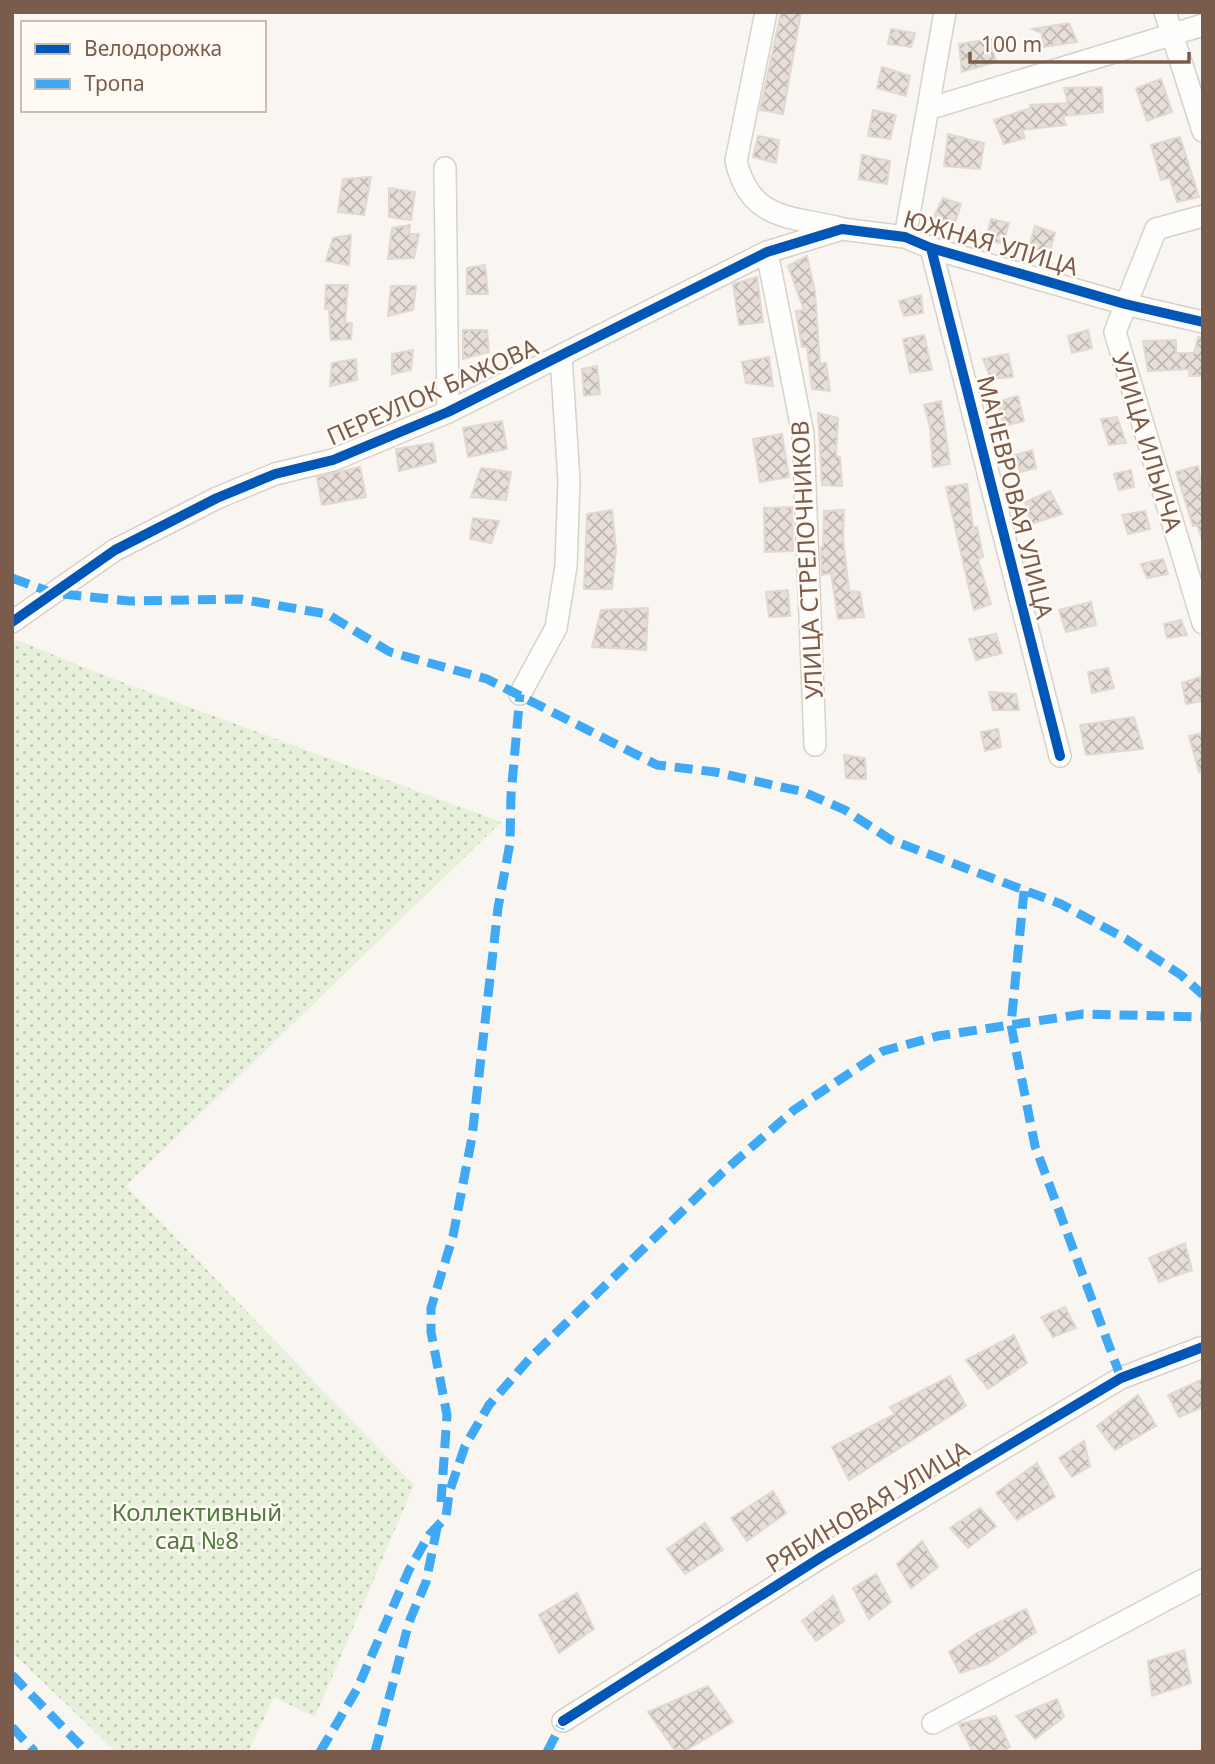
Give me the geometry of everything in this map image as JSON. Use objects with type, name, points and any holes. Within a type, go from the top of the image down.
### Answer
[{"type":"street","points":[[766,12],[736,161],[742,184],[768,211],[842,229]]},
{"type":"street","points":[[905,237],[945,12]]},
{"type":"street","points":[[1165,12],[1203,131]]},
{"type":"street","points":[[929,109],[1203,25]]},
{"type":"street","points":[[445,168],[448,412]]},
{"type":"street","name":"УЛИЦА ИЛЬИЧА","points":[[1203,216],[1156,229],[1115,332],[1203,623]]},
{"type":"street","name":"ЮЖНАЯ УЛИЦА","points":[[561,356],[767,252],[842,229],[905,237],[931,248],[1125,304],[1203,322]]},
{"type":"street","name":"МАНЕВРОВАЯ УЛИЦА","points":[[931,248],[1060,756]]},
{"type":"street","name":"УЛИЦА СТРЕЛОЧНИКОВ","points":[[767,252],[803,434],[814,745]]},
{"type":"street","name":"ПЕРЕУЛОК БАЖОВА","points":[[12,622],[115,550],[275,474],[333,460],[448,412],[561,356],[569,481],[566,566],[556,628],[520,694]]},
{"type":"street","name":"РЯБИНОВАЯ УЛИЦА","points":[[563,1721],[823,1556],[1121,1378],[1203,1347]]},
{"type":"street","points":[[933,1723],[1203,1580]]},
{"type":"green space","name":"Коллективный сад №8","points":[[17,640],[103,675],[501,822],[126,1186],[414,1485],[315,1717],[274,1697],[248,1752],[116,1752],[12,1652],[12,644]]},
{"type":"building","points":[[781,12],[801,12],[783,114],[760,110]]},
{"type":"building","points":[[1069,23],[1077,42],[1042,47],[1042,33],[1032,29]]},
{"type":"building","points":[[891,29],[915,33],[911,47],[888,44]]},
{"type":"building","points":[[991,39],[996,62],[962,72],[959,44]]},
{"type":"building","points":[[882,67],[910,76],[906,96],[877,88]]},
{"type":"building","points":[[1161,79],[1172,112],[1147,121],[1136,88]]},
{"type":"building","points":[[1102,87],[1103,112],[1063,116],[1066,125],[1022,130],[1025,138],[1004,144],[994,120],[1031,108],[1030,105],[1068,103],[1064,88]]},
{"type":"building","points":[[873,110],[896,115],[890,139],[868,136]]},
{"type":"building","points":[[948,134],[984,143],[980,169],[944,166]]},
{"type":"building","points":[[758,136],[779,140],[776,163],[753,157]]},
{"type":"building","points":[[1180,137],[1199,197],[1177,202],[1170,178],[1161,180],[1151,145]]},
{"type":"building","points":[[862,155],[890,161],[887,184],[859,179]]},
{"type":"building","points":[[371,177],[364,215],[338,212],[343,179]]},
{"type":"building","points":[[389,188],[415,192],[411,220],[389,217]]},
{"type":"building","points":[[943,198],[961,204],[954,227],[931,222]]},
{"type":"building","points":[[991,219],[1009,223],[1003,244],[986,239]]},
{"type":"building","points":[[410,225],[409,234],[419,234],[414,258],[388,259],[392,228]]},
{"type":"building","points":[[1035,226],[1055,233],[1049,254],[1029,247]]},
{"type":"building","points":[[351,235],[349,265],[326,261],[333,238]]},
{"type":"building","points":[[807,256],[815,292],[820,364],[826,363],[830,391],[812,389],[807,347],[802,347],[796,311],[804,310],[788,266]]},
{"type":"building","points":[[485,265],[488,294],[467,294],[467,268]]},
{"type":"building","points":[[757,277],[763,322],[739,325],[733,284]]},
{"type":"building","points":[[326,285],[348,285],[345,323],[352,323],[351,339],[331,340],[329,309],[325,309]]},
{"type":"building","points":[[391,286],[416,286],[413,310],[388,316]]},
{"type":"building","points":[[921,295],[923,313],[904,316],[899,301]]},
{"type":"building","points":[[463,330],[487,330],[489,352],[463,359]]},
{"type":"building","points":[[1088,330],[1092,348],[1072,353],[1068,336]]},
{"type":"building","points":[[924,335],[932,370],[910,373],[903,339]]},
{"type":"building","points":[[1198,337],[1203,337],[1203,376],[1189,376],[1190,369],[1148,371],[1143,341],[1176,340],[1176,353],[1194,353]]},
{"type":"building","points":[[413,350],[411,370],[392,374],[392,354]]},
{"type":"building","points":[[1008,354],[1013,377],[991,379],[983,359]]},
{"type":"building","points":[[769,357],[773,386],[746,383],[742,362]]},
{"type":"building","points":[[356,359],[357,380],[330,386],[332,363]]},
{"type":"building","points":[[597,366],[600,394],[584,396],[582,369]]},
{"type":"building","points":[[1018,396],[1024,421],[1004,426],[997,402]]},
{"type":"building","points":[[941,401],[950,464],[933,467],[930,427],[924,405]]},
{"type":"building","points":[[818,413],[838,418],[836,456],[840,457],[842,486],[822,485]]},
{"type":"building","points":[[1117,417],[1126,443],[1109,445],[1101,419]]},
{"type":"building","points":[[502,421],[507,449],[468,457],[463,428]]},
{"type":"building","points":[[782,434],[789,477],[760,482],[753,439]]},
{"type":"building","points":[[433,443],[436,462],[399,471],[396,449]]},
{"type":"building","points":[[1032,450],[1036,468],[1020,472],[1015,455]]},
{"type":"building","points":[[1198,466],[1203,492],[1202,539],[1197,525],[1193,526],[1176,472]]},
{"type":"building","points":[[360,467],[366,497],[322,505],[317,477]]},
{"type":"building","points":[[481,468],[511,472],[506,500],[471,497]]},
{"type":"building","points":[[1131,470],[1134,487],[1119,490],[1114,474]]},
{"type":"building","points":[[967,484],[973,527],[977,527],[983,557],[978,559],[991,604],[974,610],[946,487]]},
{"type":"building","points":[[1050,491],[1062,514],[1031,524],[1025,502]]},
{"type":"building","points":[[792,507],[793,551],[765,552],[764,508]]},
{"type":"building","points":[[612,510],[616,549],[612,589],[584,589],[587,514]]},
{"type":"building","points":[[844,510],[843,538],[849,591],[860,592],[864,617],[838,619],[831,573],[822,575],[821,547],[824,511]]},
{"type":"building","points":[[1145,511],[1150,529],[1128,534],[1122,515]]},
{"type":"building","points":[[473,518],[499,521],[491,543],[470,539]]},
{"type":"building","points":[[1163,559],[1168,574],[1147,578],[1141,564]]},
{"type":"building","points":[[788,590],[790,616],[769,617],[766,592]]},
{"type":"building","points":[[1091,602],[1096,625],[1066,632],[1059,610]]},
{"type":"building","points":[[648,608],[646,650],[592,647],[601,610]]},
{"type":"building","points":[[1181,620],[1187,635],[1167,638],[1164,624]]},
{"type":"building","points":[[996,634],[1002,653],[976,660],[969,639]]},
{"type":"building","points":[[1108,668],[1114,688],[1092,693],[1088,672]]},
{"type":"building","points":[[1200,677],[1203,701],[1186,704],[1182,683]]},
{"type":"building","points":[[989,692],[1016,694],[1019,710],[993,710]]},
{"type":"building","points":[[1134,717],[1143,749],[1086,755],[1080,725]]},
{"type":"building","points":[[998,729],[1001,747],[985,751],[981,732]]},
{"type":"building","points":[[1203,733],[1203,771],[1199,772],[1189,736]]},
{"type":"building","points":[[844,755],[865,758],[866,779],[846,778]]},
{"type":"building","points":[[1185,1243],[1192,1270],[1159,1282],[1149,1258]]},
{"type":"building","points":[[1065,1307],[1076,1328],[1053,1337],[1041,1317]]},
{"type":"building","points":[[1014,1335],[1027,1363],[988,1389],[966,1360]]},
{"type":"building","points":[[950,1376],[966,1406],[849,1480],[832,1447],[895,1414],[890,1407]]},
{"type":"building","points":[[1203,1379],[1203,1407],[1179,1417],[1168,1395]]},
{"type":"building","points":[[1138,1395],[1156,1426],[1115,1450],[1097,1426]]},
{"type":"building","points":[[1084,1441],[1090,1466],[1072,1477],[1059,1458]]},
{"type":"building","points":[[1037,1463],[1055,1497],[1017,1520],[996,1493]]},
{"type":"building","points":[[773,1491],[786,1513],[747,1541],[731,1518]]},
{"type":"building","points":[[980,1508],[996,1526],[968,1548],[950,1528]]},
{"type":"building","points":[[705,1523],[723,1550],[685,1574],[667,1549]]},
{"type":"building","points":[[922,1541],[938,1567],[911,1588],[897,1564]]},
{"type":"building","points":[[876,1574],[891,1602],[869,1619],[853,1588]]},
{"type":"building","points":[[577,1593],[594,1629],[559,1653],[539,1615]]},
{"type":"building","points":[[833,1596],[844,1621],[816,1641],[802,1621]]},
{"type":"building","points":[[1026,1609],[1036,1632],[987,1664],[960,1673],[949,1652],[977,1633]]},
{"type":"building","points":[[1184,1650],[1191,1683],[1152,1696],[1148,1661]]},
{"type":"building","points":[[708,1686],[733,1722],[683,1752],[676,1752],[648,1712]]},
{"type":"building","points":[[1057,1699],[1064,1717],[1035,1739],[1016,1716]]},
{"type":"building","points":[[996,1716],[1010,1747],[1001,1752],[973,1752],[959,1724]]},
{"type":"marked path","points":[[12,578],[53,593],[129,601],[240,599],[327,614],[390,652],[487,679],[657,765],[715,772],[804,792],[845,810],[891,840],[1061,904],[1126,939],[1181,975],[1203,995]]},
{"type":"marked path","points":[[441,1502],[447,1415],[431,1332],[431,1308],[453,1236],[472,1137],[498,908],[510,843],[511,795],[520,694]]},
{"type":"marked path","points":[[1024,891],[1011,1025],[1035,1146],[1121,1378]]},
{"type":"marked path","points":[[320,1752],[357,1689],[409,1570],[429,1535],[446,1517],[449,1493],[465,1446],[489,1405],[531,1357],[722,1173],[794,1110],[883,1051],[938,1036],[1083,1014],[1203,1017]]},
{"type":"marked path","points":[[375,1752],[409,1622],[426,1582],[438,1523]]},
{"type":"marked path","points":[[12,1675],[87,1752]]},
{"type":"marked path","points":[[547,1752],[563,1721]]},
{"type":"marked path","points":[[12,1727],[35,1752]]},
{"type":"cycle path","points":[[12,622],[115,550],[217,498],[275,474],[333,460],[448,412],[767,252],[842,229],[905,237],[931,248],[1125,304],[1203,322]]},
{"type":"cycle path","points":[[931,248],[1060,756]]},
{"type":"cycle path","points":[[563,1721],[823,1556],[1121,1378],[1203,1347]]}]
